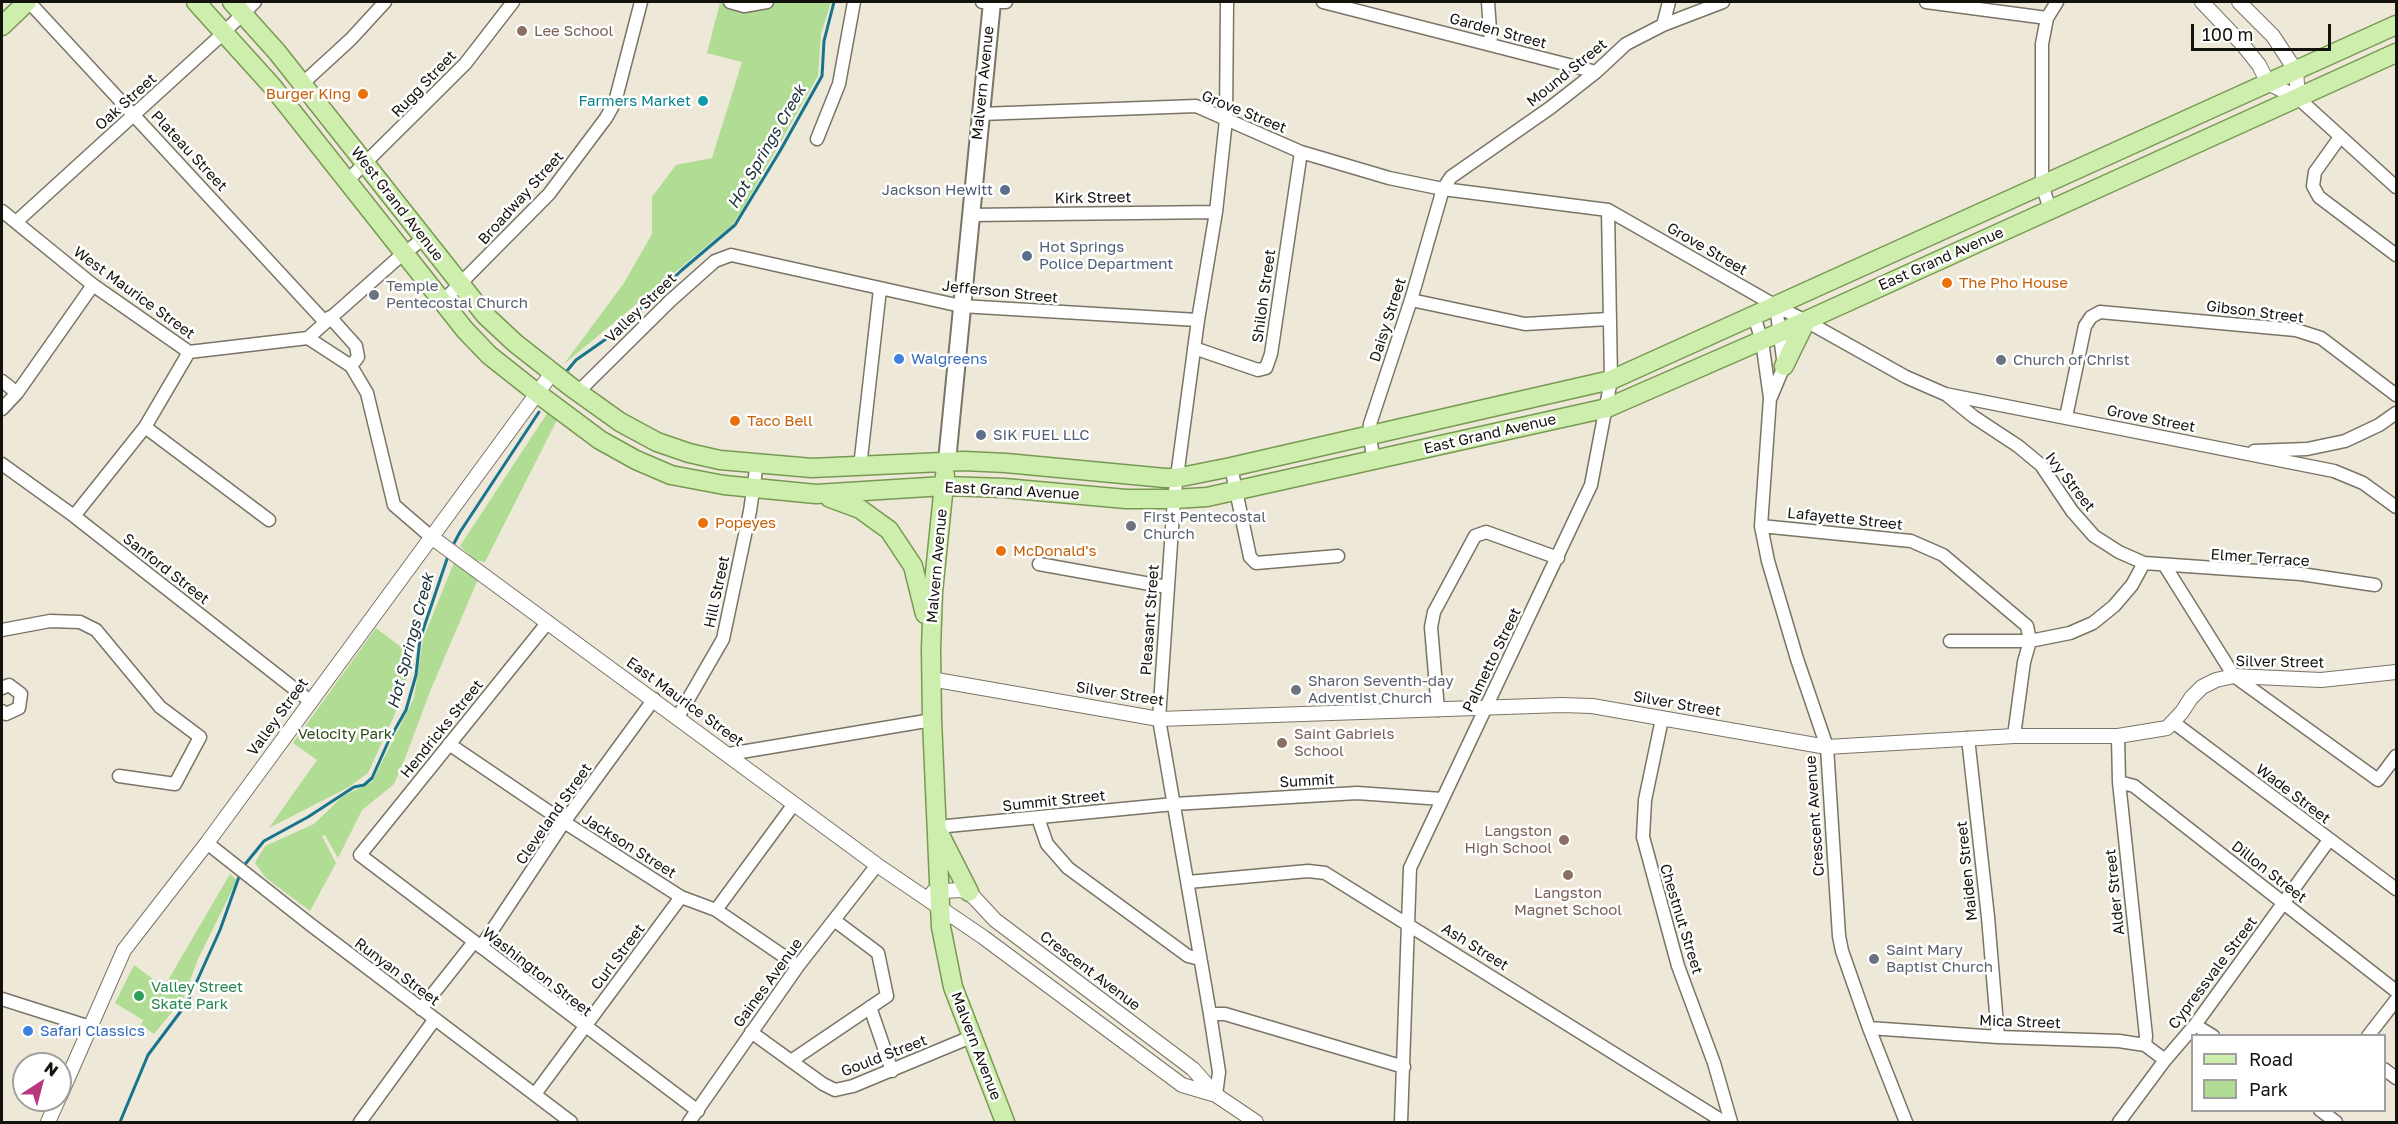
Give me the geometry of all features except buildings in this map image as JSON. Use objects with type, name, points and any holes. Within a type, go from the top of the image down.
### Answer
[{"type":"main road","points":[[2,26],[28,2]]},
{"type":"main road","name":"West Grand Avenue","points":[[196,2],[272,86],[442,302],[489,355],[537,393]]},
{"type":"main road","name":"Malvern Avenue","points":[[992,2],[933,592],[931,679],[939,899],[943,946],[953,987],[1005,1122]]},
{"type":"main road","name":"West Grand Avenue","points":[[243,6],[461,285],[502,332],[578,392]]},
{"type":"main road","name":"East Grand Avenue","points":[[578,392],[620,422],[657,442],[720,460],[812,468],[947,461],[1006,463],[1176,478],[1231,467],[1611,380],[2397,25]]},
{"type":"main road","name":"East Grand Avenue","points":[[537,393],[600,440],[636,460],[671,475],[754,489],[816,494],[944,486],[1004,488],[1126,499],[1174,499],[1235,491],[1607,408],[1806,321],[2397,52]]},
{"type":"main road","points":[[1784,366],[1806,321]]},
{"type":"main road","points":[[816,494],[860,509],[889,530],[901,545],[913,566],[921,591],[931,649]]},
{"type":"main road","points":[[937,827],[969,892]]},
{"type":"street","name":"Plateau Street","points":[[28,2],[328,320],[356,346],[358,357],[351,366]]},
{"type":"street","points":[[302,84],[351,39],[385,2]]},
{"type":"street","name":"Rugg Street","points":[[347,181],[465,64],[513,2]]},
{"type":"street","name":"Broadway Street","points":[[442,302],[549,194],[606,118],[615,102],[641,2]]},
{"type":"street","points":[[729,2],[744,6],[767,2]]},
{"type":"street","points":[[817,139],[839,84],[854,2]]},
{"type":"street","points":[[982,2],[1006,2]]},
{"type":"street","name":"Pleasant Street","points":[[1216,1095],[1218,1072],[1210,1014],[1159,719],[1176,478],[1216,212],[1226,120],[1227,2]]},
{"type":"street","name":"Garden Street","points":[[1323,2],[1596,72]]},
{"type":"street","points":[[1488,2],[1491,44]]},
{"type":"street","points":[[1663,25],[1669,2]]},
{"type":"street","name":"Mound Street","points":[[1443,189],[1450,177],[1459,169],[1550,108],[1596,72],[1626,44],[1663,25],[1723,2]]},
{"type":"street","points":[[1926,2],[2046,18]]},
{"type":"street","points":[[2050,209],[2042,185],[2042,44],[2046,18],[2057,2]]},
{"type":"street","points":[[2202,2],[2259,64],[2268,83],[2298,98],[2397,187]]},
{"type":"street","points":[[2239,2],[2273,36],[2296,71],[2298,98]]},
{"type":"street","name":"Oak Street","points":[[16,222],[224,32],[243,6]]},
{"type":"street","name":"Grove Street","points":[[981,114],[1196,106],[1301,152],[1389,178],[1443,189],[1608,210],[1906,377],[1945,393],[2334,471],[2362,483],[2397,507]]},
{"type":"street","points":[[2340,137],[2315,172],[2313,186],[2319,197],[2397,255]]},
{"type":"street","name":"Shiloh Street","points":[[1194,348],[1258,370],[1266,368],[1271,354],[1301,152]]},
{"type":"street","name":"Daisy Street","points":[[1374,460],[1369,434],[1370,424],[1411,300],[1443,189]]},
{"type":"street","name":"Palmetto Street","points":[[1401,1122],[1410,868],[1592,485],[1611,380],[1608,320],[1608,210]]},
{"type":"street","name":"West Maurice Street","points":[[2,211],[93,285],[189,352],[308,338]]},
{"type":"street","name":"Kirk Street","points":[[970,215],[1216,212]]},
{"type":"street","points":[[424,238],[403,253],[308,338],[351,366],[367,393],[394,505],[436,540]]},
{"type":"street","name":"Jefferson Street","points":[[731,255],[961,306],[1198,320]]},
{"type":"street","name":"Valley Street","points":[[578,392],[708,268],[716,261],[731,255]]},
{"type":"street","points":[[2,409],[16,393],[93,285]]},
{"type":"street","points":[[860,467],[880,289]]},
{"type":"street","points":[[1411,300],[1525,324],[1608,320]]},
{"type":"street","points":[[1776,306],[1784,366]]},
{"type":"street","name":"Gibson Street","points":[[2066,417],[2085,326],[2091,316],[2100,312],[2296,330],[2321,338],[2397,395]]},
{"type":"street","name":"Crescent Avenue","points":[[1754,316],[1762,340],[1770,398],[1761,526],[1771,572],[1827,747],[1839,936],[1869,1028],[1906,1122]]},
{"type":"street","points":[[74,516],[145,427],[189,352]]},
{"type":"street","name":"Crescent Avenue","points":[[1770,398],[1784,366]]},
{"type":"street","name":"Valley Street","points":[[72,1068],[124,950],[207,843],[310,701],[436,540],[552,373]]},
{"type":"street","points":[[2,381],[16,393]]},
{"type":"street","name":"Ivy Street","points":[[1945,393],[2041,465],[2072,511],[2094,536],[2119,552],[2144,563]]},
{"type":"street","points":[[2240,452],[2307,449],[2345,441],[2379,425],[2397,413]]},
{"type":"street","points":[[145,427],[269,520]]},
{"type":"street","name":"Hill Street","points":[[678,717],[723,639],[754,489],[757,463]]},
{"type":"street","name":"Sanford Street","points":[[2,464],[74,516],[310,701]]},
{"type":"street","points":[[1231,467],[1250,557],[1256,563],[1338,556]]},
{"type":"street","name":"Lafayette Street","points":[[1761,526],[1911,541],[1942,555],[2027,626],[2030,641]]},
{"type":"street","points":[[1438,710],[1431,627],[1434,612],[1475,536],[1486,532],[1558,558]]},
{"type":"street","name":"East Maurice Street","points":[[436,540],[919,895],[939,899]]},
{"type":"street","points":[[1950,642],[2030,641],[2070,633],[2093,623],[2114,606],[2126,592],[2144,563]]},
{"type":"street","name":"Elmer Terrace","points":[[2144,563],[2301,574],[2374,585]]},
{"type":"street","points":[[1039,564],[1167,586]]},
{"type":"street","points":[[2165,566],[2234,676],[2378,780],[2397,756]]},
{"type":"street","points":[[2,630],[50,621],[80,622],[96,630],[160,707],[200,737],[175,784],[119,776]]},
{"type":"street","name":"Hendricks Street","points":[[360,855],[548,622]]},
{"type":"street","points":[[2014,736],[2024,662],[2030,641]]},
{"type":"street","name":"Silver Street","points":[[931,679],[1159,719],[1592,706],[1827,747],[2014,736],[2118,736],[2167,728],[2202,687],[2216,680],[2234,676],[2321,680],[2397,672]]},
{"type":"street","points":[[2,688],[9,685],[21,694],[19,708],[6,714],[2,711]]},
{"type":"street","name":"Cleveland Street","points":[[421,1009],[478,945],[654,699]]},
{"type":"street","name":"Chestnut Street","points":[[1662,719],[1643,818],[1644,837],[1678,966],[1714,1063],[1731,1122]]},
{"type":"street","points":[[729,754],[932,720]]},
{"type":"street","name":"Wade Street","points":[[2173,722],[2328,840],[2397,889]]},
{"type":"street","name":"Alder Street","points":[[2118,736],[2119,782],[2146,1036],[2145,1045]]},
{"type":"street","name":"Maiden Street","points":[[1968,738],[1988,917],[1998,1037]]},
{"type":"street","name":"Jackson Street","points":[[449,744],[564,822],[681,897],[716,910],[798,966]]},
{"type":"street","name":"Dillon Street","points":[[2119,782],[2134,786],[2397,991]]},
{"type":"street","name":"Summit","points":[[1174,804],[1357,793],[1442,799]]},
{"type":"street","points":[[716,910],[794,804]]},
{"type":"street","name":"Summit Street","points":[[937,827],[1174,804]]},
{"type":"street","points":[[1038,818],[1047,844],[1068,868],[1188,956],[1200,959]]},
{"type":"street","name":"Cypressvale Street","points":[[2119,1122],[2165,1060],[2195,1025],[2328,840]]},
{"type":"street","name":"Runyan Street","points":[[207,843],[535,1094],[566,1121]]},
{"type":"street","name":"Washington Street","points":[[360,855],[698,1111]]},
{"type":"street","name":"Gaines Avenue","points":[[688,1122],[698,1111],[798,966],[877,865]]},
{"type":"street","name":"Ash Street","points":[[1188,882],[1308,871],[1325,873],[1407,922],[1724,1122]]},
{"type":"street","points":[[939,899],[969,892]]},
{"type":"street","name":"Crescent Avenue","points":[[969,892],[995,920],[1192,1069],[1216,1095],[1256,1122]]},
{"type":"street","name":"Curl Street","points":[[535,1094],[681,897]]},
{"type":"street","name":"Crescent Avenue","points":[[939,899],[983,937],[1182,1084],[1216,1095]]},
{"type":"street","points":[[791,1061],[887,996],[878,953],[834,920]]},
{"type":"street","points":[[983,937],[995,920]]},
{"type":"street","points":[[1086,1015],[1099,998]]},
{"type":"street","points":[[2,999],[90,1027]]},
{"type":"street","points":[[2369,1034],[2397,1000]]},
{"type":"street","points":[[870,1007],[892,1071]]},
{"type":"street","points":[[1210,1014],[1225,1014],[1404,1067]]},
{"type":"street","points":[[360,1122],[435,1019]]},
{"type":"street","points":[[2195,1025],[2211,1034]]},
{"type":"street","name":"Mica Street","points":[[1869,1028],[1998,1037],[2119,1041],[2145,1045],[2165,1060]]},
{"type":"street","name":"Gould Street","points":[[751,1032],[823,1084],[836,1090],[892,1071],[971,1037]]},
{"type":"street","points":[[2323,1112],[2336,1122]]},
{"type":"green space","points":[[780,2],[831,2],[821,34],[818,76],[741,212],[732,225],[564,364],[624,283],[652,234],[652,197],[676,165],[712,158],[742,62],[707,53],[720,3],[744,11]]},
{"type":"green space","points":[[550,409],[559,416],[485,562],[475,560],[460,546]]},
{"type":"green space","points":[[455,560],[479,577],[431,689],[404,761],[394,784],[362,810],[338,858],[325,835],[322,836],[336,863],[310,911],[266,878],[255,863],[265,846],[314,824],[343,796],[372,782],[414,698],[423,639]]},
{"type":"green space","name":"Velocity Park","points":[[376,628],[405,650],[410,670],[394,716],[368,773],[349,787],[269,828],[317,760],[293,743]]},
{"type":"green space","points":[[230,874],[237,880],[198,959],[184,997],[154,1034],[141,1025],[146,1015],[143,1020],[115,1003],[134,965],[164,987]]},
{"type":"waterway","name":"Hot Springs Creek","points":[[566,372],[576,360],[616,332],[682,270],[735,225],[822,76],[824,41],[834,2]]},
{"type":"waterway","name":"Hot Springs Creek","points":[[452,547],[539,412]]},
{"type":"waterway","name":"Hot Springs Creek","points":[[242,868],[264,841],[308,817],[354,787],[364,785],[372,778],[406,710],[416,675],[420,639],[448,556]]},
{"type":"waterway","name":"Hot Springs Creek","points":[[120,1122],[148,1055],[187,1003],[220,930],[240,874]]},
{"type":"place","name":"Lee School","points":[[522,31]]},
{"type":"place","name":"Burger King","points":[[363,94]]},
{"type":"place","name":"Farmers Market","points":[[703,101]]},
{"type":"place","name":"Jackson Hewitt","points":[[1005,190]]},
{"type":"place","name":"Hot Springs Police Department","points":[[1027,256]]},
{"type":"place","name":"The Pho House","points":[[1947,283]]},
{"type":"place","name":"Temple Pentecostal Church","points":[[374,295]]},
{"type":"place","name":"Walgreens","points":[[899,359]]},
{"type":"place","name":"Church of Christ","points":[[2001,360]]},
{"type":"place","name":"Taco Bell","points":[[735,421]]},
{"type":"place","name":"SIK FUEL LLC","points":[[981,435]]},
{"type":"place","name":"Popeyes","points":[[703,523]]},
{"type":"place","name":"First Pentecostal Church","points":[[1131,526]]},
{"type":"place","name":"McDonald's","points":[[1001,551]]},
{"type":"place","name":"Sharon Seventh-day Adventist Church","points":[[1296,690]]},
{"type":"place","name":"Saint Gabriels School","points":[[1282,743]]},
{"type":"place","name":"Langston High School","points":[[1564,840]]},
{"type":"place","name":"Langston Magnet School","points":[[1568,875]]},
{"type":"place","name":"Saint Mary Baptist Church","points":[[1874,959]]},
{"type":"place","name":"Valley Street Skate Park","points":[[139,996]]},
{"type":"place","name":"Safari Classics","points":[[28,1031]]}]
